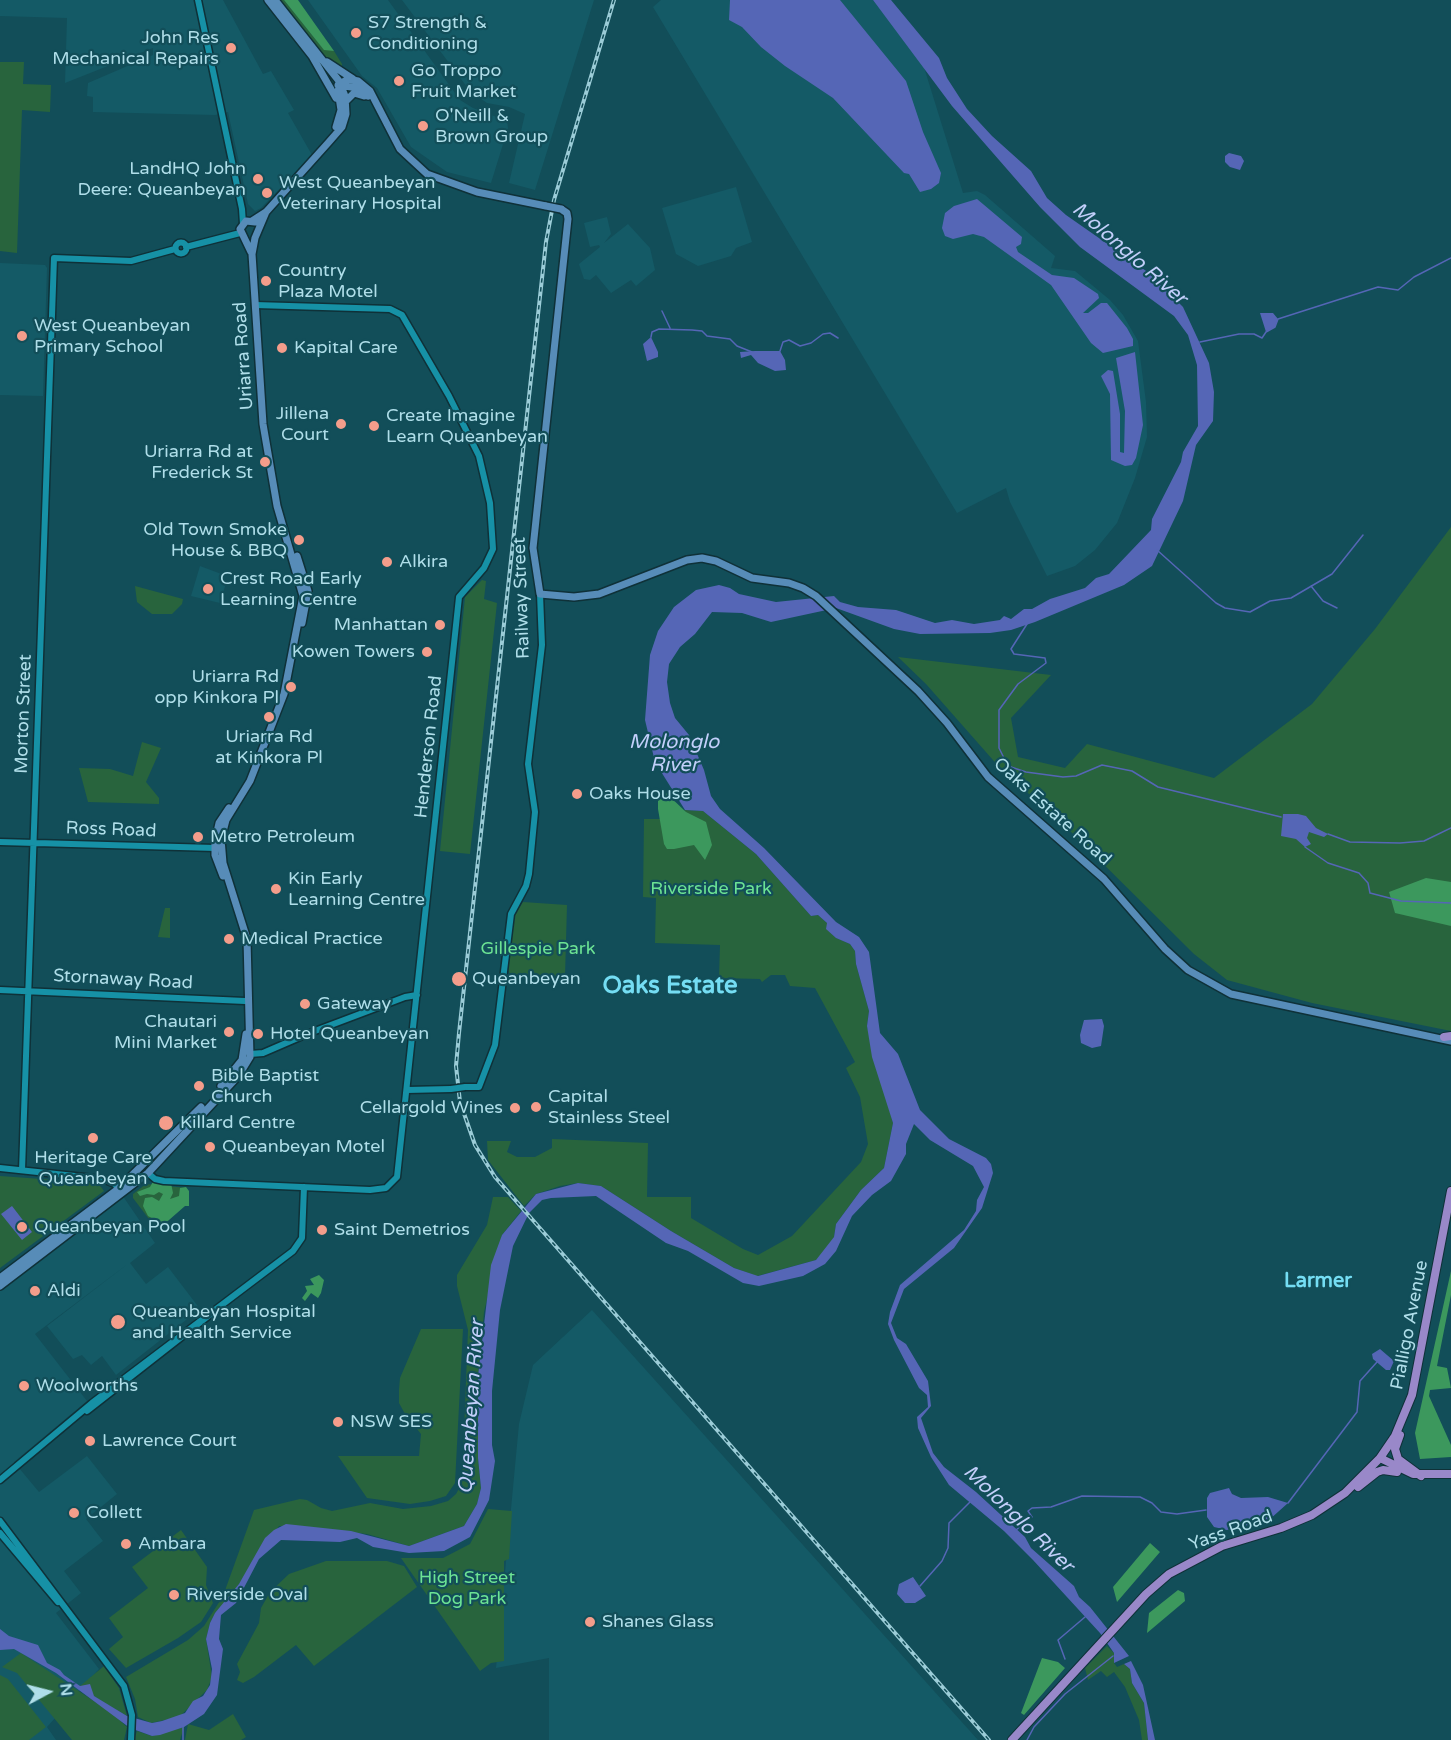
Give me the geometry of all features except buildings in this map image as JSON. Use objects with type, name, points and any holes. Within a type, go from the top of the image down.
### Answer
[{"type":"main road","points":[[268,0],[312,56],[335,95],[338,110],[336,127]]},
{"type":"main road","points":[[266,212],[255,238],[246,239],[240,232],[243,224],[266,212],[330,141],[344,122],[346,101],[340,85],[275,0]]},
{"type":"main road","name":"Railway Street","points":[[304,38],[313,44],[330,65],[370,91],[400,149],[427,174],[477,192],[561,209],[567,213],[533,548],[540,594]]},
{"type":"main road","name":"Railway Street","points":[[312,56],[331,80],[340,85],[363,90],[381,116]]},
{"type":"main road","points":[[340,85],[347,80],[355,80]]},
{"type":"main road","points":[[330,141],[341,110],[340,85]]},
{"type":"main road","name":"Railway Street","points":[[346,101],[350,96],[359,93],[375,108]]},
{"type":"main road","points":[[251,221],[259,229]]},
{"type":"main road","name":"Uriarra Road","points":[[249,1052],[245,997],[246,935],[218,848],[220,821],[246,790],[285,694],[304,585],[282,521],[277,484],[263,424],[252,254],[255,238]]},
{"type":"main road","name":"Uriarra Road","points":[[246,239],[252,254]]},
{"type":"main road","name":"Oaks Estate Road","points":[[540,594],[574,597],[600,594],[687,560],[702,558],[716,561],[759,580],[798,585],[816,596],[930,704],[1001,790],[1104,879],[1165,949],[1188,970],[1232,994],[1447,1038]]},
{"type":"main road","points":[[120,1191],[239,1076],[249,1052]]},
{"type":"main road","points":[[0,1283],[120,1191],[148,1173],[170,1144]]},
{"type":"main road","name":"Pialligo Avenue","points":[[1380,1458],[1395,1436],[1411,1400],[1451,1191]]},
{"type":"main road","points":[[1411,1400],[1406,1422],[1395,1449],[1401,1463],[1421,1476]]},
{"type":"main road","points":[[1380,1458],[1407,1473]]},
{"type":"main road","name":"Yass Road","points":[[1012,1740],[1159,1582],[1182,1565],[1222,1546],[1296,1523],[1341,1496],[1380,1458]]},
{"type":"main road","points":[[1341,1496],[1383,1470],[1421,1476],[1451,1474]]},
{"type":"main road","name":"Yass Road","points":[[1007,1740],[1028,1723]]},
{"type":"street","points":[[198,0],[242,209],[243,224]]},
{"type":"street","points":[[242,209],[251,221]]},
{"type":"street","name":"Morton Street","points":[[22,1170],[54,258],[131,261],[175,249],[181,254],[186,247],[240,232]]},
{"type":"street","name":"Henderson Road","points":[[148,1173],[155,1179],[164,1181],[358,1190],[386,1188],[397,1177],[459,597],[487,564],[493,543],[490,503],[479,456],[429,360],[406,321],[397,311],[255,305]]},
{"type":"street","name":"Railway Street","points":[[407,1090],[479,1087],[496,1039],[511,914],[526,886],[529,874],[535,812],[528,764],[542,645],[540,594]]},
{"type":"street","name":"Ross Road","points":[[0,842],[218,848]]},
{"type":"street","name":"Stornaway Road","points":[[0,990],[245,997]]},
{"type":"street","points":[[249,1052],[263,1053],[405,997],[417,995]]},
{"type":"street","points":[[0,1168],[108,1180],[120,1191]]},
{"type":"street","points":[[0,1479],[162,1347],[297,1246],[302,1234],[304,1187]]},
{"type":"street","points":[[0,1473],[13,1467]]},
{"type":"street","points":[[0,1521],[124,1686],[132,1715],[130,1738]]},
{"type":"street","points":[[0,1533],[67,1610]]},
{"type":"street","points":[[14,1550],[27,1554]]},
{"type":"street","points":[[37,1568],[40,1581]]},
{"type":"shaded area","points":[[0,0],[223,0],[263,74],[271,71],[294,110],[288,113],[312,155],[261,208],[255,211],[248,204],[228,112],[215,115],[93,112],[93,97],[87,96],[88,83],[153,55],[153,48],[65,83],[67,18],[0,16]]},
{"type":"shaded area","points":[[308,0],[388,0],[460,100],[473,108],[507,121],[508,128],[491,183],[447,172],[411,147],[377,88],[362,76]]},
{"type":"shaded area","points":[[402,0],[594,0],[535,190],[509,183],[525,114],[509,107],[487,103],[470,91]]},
{"type":"shaded area","points":[[661,0],[873,0],[923,64],[963,193],[977,191],[985,195],[1055,256],[1051,268],[1075,271],[1110,300],[1123,315],[1138,341],[1146,402],[1147,437],[1135,478],[1117,523],[1095,550],[1075,566],[1047,576],[1010,502],[1006,488],[957,513],[653,7]]},
{"type":"shaded area","points":[[736,187],[752,242],[736,248],[731,256],[698,266],[676,254],[662,208]]},
{"type":"shaded area","points":[[607,217],[611,234],[604,243],[628,224],[650,248],[655,270],[636,286],[631,280],[611,293],[596,275],[590,280],[584,279],[579,264],[600,247],[599,245],[590,247],[584,223]]},
{"type":"shaded area","name":"West Queanbeyan Primary School","points":[[0,263],[45,265],[47,268],[43,396],[0,395]]},
{"type":"shaded area","name":"Crest Road Early Learning Centre","points":[[200,566],[224,575],[226,583],[220,603],[191,596]]},
{"type":"shaded area","points":[[118,1189],[155,1243],[130,1263],[146,1284],[168,1267],[200,1309],[116,1375],[102,1356],[91,1365],[82,1355],[73,1359],[47,1326],[129,1263],[35,1334],[87,1401],[14,1462],[39,1492],[87,1456],[117,1494],[86,1519],[103,1541],[64,1571],[81,1593],[56,1613],[99,1669],[47,1727],[56,1740],[0,1740],[0,1278]]},
{"type":"shaded area","points":[[592,1310],[978,1740],[549,1740],[549,1658],[496,1668],[519,1424],[533,1365]]},
{"type":"green space","points":[[278,0],[284,0],[322,47],[334,51],[342,64],[342,70],[328,60]]},
{"type":"green space","points":[[284,0],[298,0],[334,51],[324,50]]},
{"type":"green space","points":[[0,62],[24,62],[23,84],[51,85],[50,112],[22,110],[17,253],[0,251]]},
{"type":"green space","points":[[1451,527],[1451,1031],[1312,1003],[1227,980],[1194,954],[1067,828],[1000,768],[926,684],[898,657],[1051,675],[1011,718],[1018,757],[1065,768],[1087,744],[1214,778],[1312,704],[1375,629]]},
{"type":"green space","points":[[482,580],[486,581],[484,599],[497,603],[470,854],[440,851],[465,597]]},
{"type":"green space","points":[[135,586],[183,599],[182,604],[172,614],[152,614],[137,602]]},
{"type":"green space","points":[[142,742],[161,748],[146,782],[159,798],[159,804],[88,802],[79,768],[110,769],[133,776]]},
{"type":"green space","points":[[665,792],[686,812],[706,822],[712,845],[705,860],[694,845],[667,849],[664,844],[658,796]]},
{"type":"green space","name":"Riverside Park","points":[[685,810],[703,811],[756,854],[811,916],[818,915],[827,923],[827,929],[836,938],[850,944],[855,951],[856,964],[869,1011],[867,1026],[893,1123],[884,1168],[861,1190],[836,1224],[834,1237],[828,1248],[816,1260],[757,1276],[734,1268],[601,1186],[578,1183],[560,1186],[536,1194],[524,1206],[488,1160],[487,1141],[511,1141],[507,1152],[517,1157],[535,1157],[552,1148],[552,1139],[648,1143],[647,1197],[691,1197],[691,1218],[743,1249],[758,1255],[792,1236],[861,1162],[868,1144],[860,1097],[846,1068],[855,1062],[815,988],[790,986],[785,975],[771,975],[762,982],[760,979],[719,978],[720,945],[655,943],[656,898],[643,897],[644,819],[678,819]]},
{"type":"green space","points":[[1426,878],[1451,882],[1451,926],[1395,913],[1389,892]]},
{"type":"green space","name":"Gillespie Park","points":[[523,902],[567,905],[565,977],[510,975],[508,969],[513,918]]},
{"type":"green space","points":[[165,908],[170,908],[170,938],[158,937]]},
{"type":"green space","points":[[0,1176],[98,1183],[104,1191],[0,1268]]},
{"type":"green space","points":[[155,1178],[163,1185],[166,1182],[171,1183],[173,1193],[170,1199],[179,1196],[180,1188],[186,1187],[189,1191],[189,1206],[185,1206],[161,1227],[148,1216],[143,1206],[145,1198],[152,1197],[159,1201],[163,1194],[159,1192],[154,1195],[140,1196],[137,1192],[150,1187]]},
{"type":"green space","points":[[146,1184],[187,1188],[185,1203],[155,1227],[133,1198],[133,1194]]},
{"type":"green space","points":[[493,1197],[508,1197],[521,1211],[502,1235],[484,1312],[478,1376],[478,1458],[481,1488],[477,1504],[464,1526],[409,1546],[367,1534],[279,1526],[210,1623],[206,1639],[212,1677],[207,1690],[179,1717],[151,1723],[138,1717],[135,1699],[126,1677],[188,1640],[204,1626],[223,1596],[254,1510],[300,1499],[332,1511],[370,1503],[403,1509],[431,1506],[448,1501],[456,1494],[462,1483],[468,1330],[457,1286],[457,1275],[487,1225]]},
{"type":"green space","points":[[1451,1271],[1451,1295],[1437,1366],[1447,1368],[1451,1388],[1430,1390],[1429,1396],[1451,1445],[1451,1457],[1420,1459],[1415,1433]]},
{"type":"green space","points":[[319,1275],[324,1280],[321,1293],[318,1298],[311,1293],[305,1301],[302,1298],[307,1291],[305,1286],[314,1285],[310,1279]]},
{"type":"green space","points":[[421,1329],[463,1329],[455,1483],[446,1496],[430,1501],[410,1504],[367,1498],[338,1456],[419,1456],[421,1434],[399,1403],[399,1390],[400,1378]]},
{"type":"green space","name":"High Street Dog Park","points":[[488,1509],[512,1511],[509,1559],[504,1561],[504,1661],[491,1663],[480,1671],[401,1558],[443,1558],[470,1544]]},
{"type":"green space","name":"Riverside Oval","points":[[181,1530],[207,1567],[206,1585],[213,1603],[201,1622],[126,1668],[109,1649],[123,1637],[109,1618],[148,1588],[132,1567]]},
{"type":"green space","points":[[1150,1543],[1160,1552],[1117,1602],[1113,1587]]},
{"type":"green space","points":[[326,1561],[387,1561],[404,1566],[417,1587],[314,1666],[296,1645],[254,1677],[243,1683],[237,1680],[240,1672],[237,1664],[259,1623],[261,1608],[270,1592],[289,1574]]},
{"type":"green space","points":[[1178,1590],[1184,1593],[1185,1601],[1147,1633],[1149,1613]]},
{"type":"green space","points":[[1107,1646],[1114,1653],[1114,1663],[1117,1667],[1124,1664],[1130,1669],[1132,1683],[1144,1703],[1148,1740],[1142,1740],[1139,1720],[1125,1687],[1114,1672],[1107,1677],[1101,1671],[1088,1680],[1085,1668]]},
{"type":"green space","points":[[21,1653],[112,1713],[127,1727],[124,1740],[72,1740],[17,1673],[2,1667]]},
{"type":"green space","points":[[1042,1658],[1058,1662],[1065,1668],[1024,1715],[1021,1713]]},
{"type":"green space","points":[[104,1666],[119,1688],[127,1716],[93,1696],[91,1688],[80,1686]]},
{"type":"green space","points":[[0,1675],[8,1679],[46,1727],[29,1740],[0,1740]]},
{"type":"green space","points":[[233,1714],[246,1737],[241,1740],[185,1740],[188,1724],[209,1730]]},
{"type":"green space","points":[[184,1727],[180,1740],[134,1740],[137,1731],[152,1736]]},
{"type":"water","points":[[730,0],[840,0],[906,81],[923,132],[941,173],[939,183],[931,189],[920,192],[909,174],[904,173],[833,98],[785,66],[761,47],[742,27],[729,20]]},
{"type":"water","name":"Molonglo River","points":[[873,0],[891,0],[939,58],[947,78],[967,109],[992,136],[1031,171],[1047,198],[1066,215],[1149,273],[1183,307],[1209,363],[1214,392],[1213,421],[1196,445],[1183,501],[1152,566],[1124,585],[1035,622],[1011,630],[990,633],[920,634],[894,629],[836,608],[771,622],[742,613],[712,612],[695,634],[680,647],[669,664],[667,682],[670,703],[675,718],[689,735],[704,770],[711,796],[720,809],[764,848],[836,922],[859,937],[869,952],[880,1033],[898,1054],[920,1110],[949,1139],[986,1158],[991,1164],[993,1173],[982,1208],[954,1248],[904,1289],[891,1323],[897,1338],[906,1344],[928,1381],[931,1406],[921,1418],[933,1453],[944,1467],[976,1492],[1025,1537],[1031,1548],[1074,1586],[1079,1597],[1090,1607],[1129,1656],[1114,1663],[1114,1653],[1100,1633],[1033,1560],[1004,1531],[949,1485],[931,1457],[918,1428],[917,1417],[928,1407],[927,1395],[919,1388],[894,1340],[888,1324],[890,1312],[900,1285],[964,1230],[976,1211],[977,1200],[984,1187],[973,1166],[930,1140],[914,1124],[906,1144],[906,1154],[891,1181],[872,1195],[852,1216],[836,1251],[825,1264],[803,1276],[759,1286],[743,1283],[688,1251],[666,1243],[596,1196],[542,1200],[529,1213],[513,1246],[500,1310],[492,1391],[492,1445],[495,1461],[489,1500],[470,1537],[444,1551],[409,1553],[373,1547],[357,1538],[340,1542],[281,1540],[259,1559],[236,1603],[221,1615],[219,1639],[223,1649],[217,1695],[204,1714],[184,1727],[160,1735],[152,1736],[130,1728],[56,1673],[14,1649],[0,1650],[0,1629],[9,1636],[38,1645],[47,1663],[80,1686],[90,1684],[94,1696],[127,1716],[152,1723],[162,1721],[185,1713],[193,1701],[203,1696],[210,1685],[212,1669],[206,1639],[210,1623],[215,1613],[239,1584],[265,1538],[274,1530],[286,1524],[351,1531],[409,1546],[464,1526],[477,1504],[481,1488],[478,1458],[478,1376],[491,1265],[502,1235],[536,1194],[578,1183],[601,1186],[734,1268],[758,1276],[816,1260],[834,1237],[836,1224],[861,1190],[884,1168],[893,1123],[872,1057],[867,1026],[869,1011],[856,964],[855,951],[850,944],[836,938],[826,929],[827,923],[818,915],[811,916],[756,854],[703,811],[685,810],[655,762],[645,720],[650,655],[658,631],[674,607],[696,590],[719,585],[739,594],[776,602],[834,596],[840,602],[858,607],[896,610],[935,623],[952,620],[974,624],[1000,620],[1004,616],[1011,619],[1024,609],[1032,609],[1050,599],[1085,588],[1096,578],[1109,574],[1151,530],[1152,519],[1181,462],[1183,452],[1198,426],[1197,365],[1188,335],[1174,316],[1080,247],[1040,207],[952,106]]},
{"type":"water","points":[[1229,153],[1241,156],[1244,161],[1240,170],[1230,167],[1225,162],[1225,156]]},
{"type":"water","points":[[977,199],[1022,237],[1021,244],[1016,247],[1018,252],[1052,275],[1074,278],[1098,294],[1099,298],[1083,313],[1088,313],[1101,303],[1107,303],[1127,328],[1133,339],[1133,346],[1103,353],[1091,343],[1051,285],[984,237],[973,234],[953,239],[945,236],[942,228],[945,213],[954,206]]},
{"type":"water","points":[[1260,313],[1273,313],[1278,319],[1275,327],[1266,332]]},
{"type":"water","points":[[651,337],[658,357],[647,361],[643,344]]},
{"type":"water","points":[[780,351],[785,360],[786,370],[775,371],[758,363],[751,355],[741,358],[740,352]]},
{"type":"water","points":[[1135,352],[1143,425],[1136,458],[1132,465],[1125,466],[1111,460],[1110,394],[1101,376],[1108,370],[1113,371],[1120,414],[1120,452],[1124,453],[1125,411],[1116,358]]},
{"type":"water","points":[[1283,814],[1306,816],[1316,828],[1328,834],[1324,837],[1309,832],[1307,838],[1311,844],[1305,847],[1296,839],[1281,836]]},
{"type":"water","points":[[1102,1019],[1104,1026],[1101,1046],[1092,1048],[1081,1043],[1080,1035],[1084,1020]]},
{"type":"water","points":[[12,1206],[32,1232],[22,1240],[1,1214]]},
{"type":"water","points":[[1380,1349],[1394,1361],[1390,1370],[1386,1370],[1373,1359],[1372,1354]]},
{"type":"water","points":[[1229,1488],[1232,1494],[1241,1498],[1268,1497],[1288,1503],[1269,1520],[1227,1530],[1214,1527],[1207,1517],[1207,1498],[1210,1493]]},
{"type":"water","points":[[913,1577],[926,1596],[915,1603],[905,1603],[897,1594],[899,1584]]},
{"type":"water","points":[[1131,1661],[1143,1685],[1155,1740],[1148,1740],[1144,1703],[1132,1683],[1130,1669],[1124,1664]]},
{"type":"waterway","points":[[1200,342],[1239,334],[1254,334],[1262,338],[1266,332],[1275,327],[1278,319],[1378,287],[1398,290],[1414,277],[1451,258]]},
{"type":"waterway","points":[[662,311],[670,328]]},
{"type":"waterway","points":[[651,337],[652,332],[659,329],[702,331],[707,336],[730,339],[737,346],[752,352]]},
{"type":"waterway","points":[[780,351],[783,342],[789,340],[800,346],[811,343],[823,334],[830,333],[838,338]]},
{"type":"waterway","points":[[1157,550],[1216,603],[1225,608],[1250,612],[1270,601],[1291,598],[1332,574],[1363,535]]},
{"type":"waterway","points":[[1311,586],[1323,601],[1337,608]]},
{"type":"waterway","points":[[1027,624],[1011,649],[1014,654],[1045,658],[1046,663],[1018,684],[999,710],[999,748],[1008,766],[1026,772],[1063,777],[1076,776],[1102,765],[1132,771],[1158,787],[1281,817]]},
{"type":"waterway","points":[[1328,834],[1350,842],[1400,843],[1424,841],[1451,828]]},
{"type":"waterway","points":[[1305,847],[1328,863],[1359,873],[1368,883],[1370,893],[1401,901],[1451,903]]},
{"type":"waterway","points":[[1288,1503],[1357,1412],[1360,1381],[1377,1362]]},
{"type":"waterway","name":"Molonglo River","points":[[1016,1530],[1032,1517],[1028,1511],[1032,1508],[1051,1507],[1082,1496],[1140,1497],[1152,1503],[1161,1512],[1177,1514],[1206,1510]]},
{"type":"waterway","name":"Molonglo River","points":[[920,1586],[942,1561],[948,1548],[949,1523],[970,1502]]},
{"type":"waterway","points":[[211,1591],[220,1591]]},
{"type":"waterway","points":[[223,1591],[234,1592]]},
{"type":"waterway","points":[[1065,1659],[1058,1640],[1085,1617]]},
{"type":"waterway","points":[[1027,1740],[1034,1727],[1065,1694],[1113,1656]]},
{"type":"waterway","points":[[183,1727],[183,1740]]},
{"type":"railway","points":[[614,0],[554,200],[546,242],[459,1033],[456,1066],[460,1102],[475,1145],[495,1177],[989,1740]]},
{"type":"place","name":"S7 Strength & Conditioning","points":[[356,33]]},
{"type":"place","name":"John Res Mechanical Repairs","points":[[231,48]]},
{"type":"place","name":"Go Troppo Fruit Market","points":[[399,81]]},
{"type":"place","name":"O'Neill & Brown Group","points":[[423,126]]},
{"type":"place","name":"LandHQ John Deere: Queanbeyan","points":[[258,179]]},
{"type":"place","name":"West Queanbeyan Veterinary Hospital","points":[[267,193]]},
{"type":"place","name":"Country Plaza Motel","points":[[266,281]]},
{"type":"place","name":"West Queanbeyan Primary School","points":[[22,336]]},
{"type":"place","name":"Kapital Care","points":[[282,348]]},
{"type":"place","name":"Jillena Court","points":[[341,424]]},
{"type":"place","name":"Create Imagine Learn Queanbeyan","points":[[374,426]]},
{"type":"place","name":"Uriarra Rd at Frederick St","points":[[265,462]]},
{"type":"place","name":"Old Town Smoke House & BBQ","points":[[299,540]]},
{"type":"place","name":"Alkira","points":[[387,562]]},
{"type":"place","name":"Crest Road Early Learning Centre","points":[[208,589]]},
{"type":"place","name":"Manhattan","points":[[440,625]]},
{"type":"place","name":"Kowen Towers","points":[[427,652]]},
{"type":"place","name":"Uriarra Rd opp Kinkora Pl","points":[[291,687]]},
{"type":"place","name":"Uriarra Rd at Kinkora Pl","points":[[269,717]]},
{"type":"place","name":"Oaks House","points":[[577,794]]},
{"type":"place","name":"Metro Petroleum","points":[[198,837]]},
{"type":"place","name":"Kin Early Learning Centre","points":[[276,889]]},
{"type":"place","name":"Medical Practice","points":[[229,939]]},
{"type":"place","name":"Queanbeyan","points":[[459,979]]},
{"type":"place","name":"Gateway","points":[[305,1004]]},
{"type":"place","name":"Chautari Mini Market","points":[[229,1032]]},
{"type":"place","name":"Hotel Queanbeyan","points":[[258,1034]]},
{"type":"place","name":"Bible Baptist Church","points":[[199,1086]]},
{"type":"place","name":"Capital Stainless Steel","points":[[536,1107]]},
{"type":"place","name":"Cellargold Wines","points":[[515,1108]]},
{"type":"place","name":"Killard Centre","points":[[166,1123]]},
{"type":"place","name":"Heritage Care Queanbeyan","points":[[93,1138]]},
{"type":"place","name":"Queanbeyan Motel","points":[[210,1147]]},
{"type":"place","name":"Queanbeyan Pool","points":[[22,1227]]},
{"type":"place","name":"Saint Demetrios","points":[[322,1230]]},
{"type":"place","name":"Aldi","points":[[35,1291]]},
{"type":"place","name":"Queanbeyan Hospital and Health Service","points":[[118,1322]]},
{"type":"place","name":"Woolworths","points":[[24,1386]]},
{"type":"place","name":"NSW SES","points":[[338,1422]]},
{"type":"place","name":"Lawrence Court","points":[[90,1441]]},
{"type":"place","name":"Collett","points":[[74,1513]]},
{"type":"place","name":"Ambara","points":[[126,1544]]},
{"type":"place","name":"Riverside Oval","points":[[174,1595]]},
{"type":"place","name":"Shanes Glass","points":[[590,1622]]},
{"type":"district","name":"Oaks Estate","points":[[670,987]]},
{"type":"district","name":"Larmer","points":[[1318,1282]]},
{"type":"water label","name":"Queanbeyan River","points":[[472,1407]]}]
